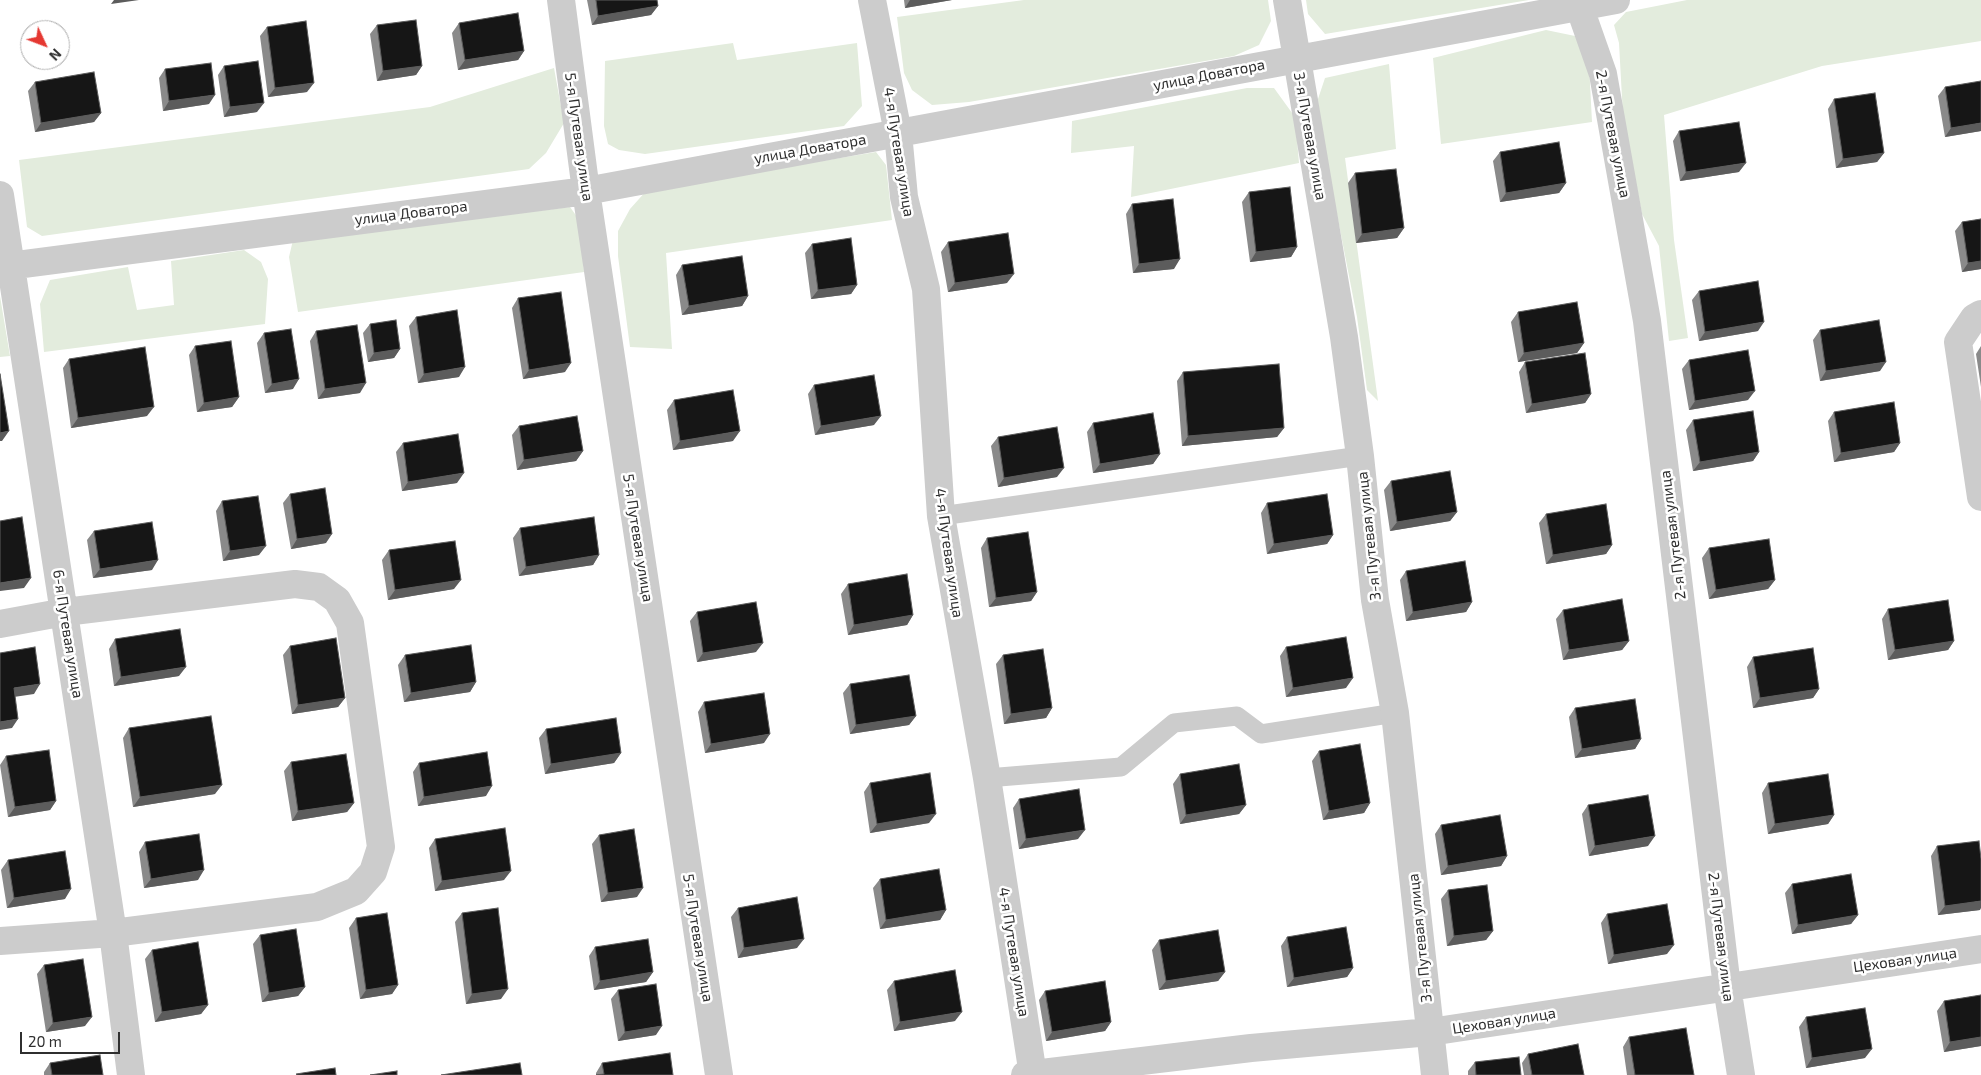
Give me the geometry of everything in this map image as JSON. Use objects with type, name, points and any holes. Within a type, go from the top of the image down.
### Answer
[{"type":"street","name":"5-я Путевая улица","points":[[560,0],[586,191],[719,1075]]},
{"type":"street","name":"4-я Путевая улица","points":[[872,0],[898,133],[904,197],[926,289],[941,516],[987,778],[1030,1075]]},
{"type":"street","name":"3-я Путевая улица","points":[[1287,0],[1344,337],[1360,456],[1376,600],[1395,713],[1435,1075]]},
{"type":"street","name":"улица Доватора","points":[[6,266],[586,191],[1297,59],[1577,3],[1616,0]]},
{"type":"street","name":"2-я Путевая улица","points":[[1577,3],[1603,74],[1647,320],[1727,986],[1741,1075]]},
{"type":"street","name":"6-я Путевая улица","points":[[0,195],[6,266],[65,612],[113,932],[131,1075]]},
{"type":"street","points":[[1981,314],[1974,318],[1958,342],[1981,497]]},
{"type":"street","points":[[0,624],[65,612],[295,584],[320,587],[337,600],[350,623],[381,847],[373,872],[356,892],[317,907],[113,932],[0,941]]},
{"type":"street","name":"Цеховая улица","points":[[1030,1075],[1251,1048],[1430,1032],[1981,949]]},
{"type":"lane","points":[[941,516],[1360,456]]},
{"type":"lane","points":[[987,778],[1121,767],[1174,723],[1237,716],[1260,734],[1395,713]]},
{"type":"green space","points":[[1024,0],[1268,0],[1271,21],[1259,45],[1234,56],[969,102],[932,105],[912,90],[904,73],[897,17]]},
{"type":"green space","points":[[1306,0],[1529,0],[1325,34],[1308,14]]},
{"type":"green space","points":[[1687,0],[1981,0],[1981,41],[1822,66],[1664,115],[1674,240],[1688,338],[1669,341],[1659,246],[1642,214],[1623,116],[1619,43],[1614,25],[1626,12]]},
{"type":"green space","points":[[1546,30],[1575,36],[1589,64],[1592,122],[1441,144],[1433,58]]},
{"type":"green space","points":[[733,43],[737,60],[857,43],[862,106],[844,126],[645,154],[619,150],[608,144],[604,126],[605,61]]},
{"type":"green space","points":[[1389,64],[1396,149],[1345,158],[1378,401],[1367,390],[1357,317],[1320,127],[1318,99],[1325,78]]},
{"type":"green space","points":[[554,68],[564,123],[546,153],[529,169],[42,236],[27,227],[19,160],[430,107]]},
{"type":"green space","points":[[1247,88],[1274,88],[1295,117],[1299,163],[1131,197],[1134,146],[1071,153],[1072,121]]},
{"type":"green space","points":[[876,152],[886,165],[892,220],[666,253],[672,349],[630,347],[618,256],[618,231],[630,209],[647,190]]},
{"type":"green space","points":[[570,207],[580,221],[584,272],[298,312],[289,257],[293,240]]},
{"type":"green space","points":[[244,250],[261,262],[268,279],[265,324],[44,352],[40,304],[50,280],[128,267],[137,310],[174,305],[171,261]]},
{"type":"green space","points":[[0,296],[10,356],[0,357]]},
{"type":"building","points":[[596,0],[657,0],[658,6],[598,16]]},
{"type":"building","points":[[518,13],[524,51],[465,60],[459,23]]},
{"type":"building","points":[[416,20],[422,66],[383,71],[377,25]]},
{"type":"building","points":[[306,21],[314,83],[275,88],[267,27]]},
{"type":"building","points":[[258,61],[264,103],[230,107],[224,66]]},
{"type":"building","points":[[211,63],[215,95],[169,101],[165,69]]},
{"type":"building","points":[[94,72],[101,113],[41,123],[35,82]]},
{"type":"building","points":[[1981,81],[1981,123],[1951,128],[1945,87]]},
{"type":"building","points":[[1875,93],[1884,153],[1843,159],[1834,99]]},
{"type":"building","points":[[1739,122],[1746,163],[1686,172],[1679,131]]},
{"type":"building","points":[[1559,142],[1566,183],[1506,193],[1500,152]]},
{"type":"building","points":[[1396,169],[1404,228],[1362,234],[1355,173]]},
{"type":"building","points":[[1290,187],[1297,247],[1256,252],[1249,192]]},
{"type":"building","points":[[1173,199],[1180,259],[1139,264],[1132,204]]},
{"type":"building","points":[[1981,219],[1981,261],[1968,263],[1962,222]]},
{"type":"building","points":[[1008,233],[1014,274],[955,283],[948,242]]},
{"type":"building","points":[[851,238],[857,285],[818,290],[812,244]]},
{"type":"building","points":[[742,256],[748,296],[689,306],[682,265]]},
{"type":"building","points":[[1758,281],[1764,322],[1705,332],[1699,291]]},
{"type":"building","points":[[561,292],[571,363],[529,370],[518,298]]},
{"type":"building","points":[[1577,302],[1584,343],[1524,353],[1518,312]]},
{"type":"building","points":[[457,310],[465,367],[424,374],[416,317]]},
{"type":"building","points":[[396,320],[400,349],[374,353],[370,324]]},
{"type":"building","points":[[1879,320],[1886,362],[1826,371],[1820,330]]},
{"type":"building","points":[[357,325],[366,383],[325,389],[316,331]]},
{"type":"building","points":[[291,329],[299,379],[272,384],[264,333]]},
{"type":"building","points":[[231,341],[239,397],[204,403],[195,346]]},
{"type":"building","points":[[145,347],[154,407],[78,418],[69,359]]},
{"type":"building","points":[[1748,350],[1755,391],[1695,401],[1689,360]]},
{"type":"building","points":[[1585,353],[1591,394],[1532,404],[1525,362]]},
{"type":"building","points":[[1279,364],[1284,428],[1188,436],[1183,372]]},
{"type":"building","points":[[0,374],[9,431],[0,433]]},
{"type":"building","points":[[874,375],[881,416],[821,426],[814,385]]},
{"type":"building","points":[[733,390],[740,431],[680,441],[674,400]]},
{"type":"building","points":[[1894,402],[1900,443],[1841,453],[1834,412]]},
{"type":"building","points":[[1753,411],[1759,452],[1700,462],[1693,420]]},
{"type":"building","points":[[1153,413],[1160,454],[1100,464],[1093,423]]},
{"type":"building","points":[[577,416],[583,451],[524,460],[519,426]]},
{"type":"building","points":[[1057,427],[1064,468],[1004,478],[998,437]]},
{"type":"building","points":[[458,434],[464,473],[408,482],[403,443]]},
{"type":"building","points":[[1450,471],[1457,512],[1397,522],[1391,481]]},
{"type":"building","points":[[325,488],[332,534],[297,539],[290,494]]},
{"type":"building","points":[[1327,494],[1333,535],[1274,544],[1267,503]]},
{"type":"building","points":[[258,496],[266,546],[230,551],[222,501]]},
{"type":"building","points":[[1606,504],[1612,545],[1553,555],[1546,514]]},
{"type":"building","points":[[22,517],[31,578],[0,583],[0,521]]},
{"type":"building","points":[[594,517],[599,555],[526,567],[520,528]]},
{"type":"building","points":[[152,522],[158,560],[100,569],[94,531]]},
{"type":"building","points":[[1028,532],[1037,592],[996,598],[987,538]]},
{"type":"building","points":[[1769,539],[1775,580],[1716,590],[1709,548]]},
{"type":"building","points":[[455,541],[461,580],[395,590],[389,550]]},
{"type":"building","points":[[1465,561],[1472,602],[1413,612],[1406,571]]},
{"type":"building","points":[[907,574],[913,615],[854,625],[848,584]]},
{"type":"building","points":[[1622,599],[1629,641],[1569,650],[1563,610]]},
{"type":"building","points":[[1948,600],[1954,641],[1895,650],[1888,609]]},
{"type":"building","points":[[756,602],[763,643],[703,653],[697,612]]},
{"type":"building","points":[[180,629],[186,667],[121,677],[115,639]]},
{"type":"building","points":[[1346,637],[1353,678],[1293,688],[1286,647]]},
{"type":"building","points":[[336,638],[345,698],[298,705],[290,646]]},
{"type":"building","points":[[471,645],[476,682],[411,693],[405,655]]},
{"type":"building","points":[[35,647],[40,684],[14,688],[18,719],[0,722],[0,653]]},
{"type":"building","points":[[1813,648],[1819,689],[1760,698],[1753,657]]},
{"type":"building","points":[[1043,649],[1052,708],[1011,714],[1003,655]]},
{"type":"building","points":[[909,675],[916,716],[856,725],[850,684]]},
{"type":"building","points":[[764,693],[770,734],[711,744],[704,702]]},
{"type":"building","points":[[1635,699],[1641,739],[1582,749],[1575,708]]},
{"type":"building","points":[[211,716],[222,785],[140,797],[129,728]]},
{"type":"building","points":[[616,718],[621,753],[551,764],[546,729]]},
{"type":"building","points":[[1360,744],[1370,803],[1329,811],[1319,751]]},
{"type":"building","points":[[49,750],[56,801],[15,807],[6,756]]},
{"type":"building","points":[[487,752],[492,786],[424,797],[419,763]]},
{"type":"building","points":[[346,754],[354,803],[298,811],[291,762]]},
{"type":"building","points":[[1239,764],[1246,805],[1186,815],[1180,774]]},
{"type":"building","points":[[930,773],[936,814],[877,824],[870,783]]},
{"type":"building","points":[[1828,774],[1834,815],[1775,824],[1768,783]]},
{"type":"building","points":[[1079,789],[1085,830],[1026,839],[1019,799]]},
{"type":"building","points":[[1648,795],[1655,836],[1595,846],[1588,805]]},
{"type":"building","points":[[1500,815],[1507,856],[1448,866],[1441,825]]},
{"type":"building","points":[[505,828],[511,871],[442,881],[435,839]]},
{"type":"building","points":[[634,829],[643,888],[608,893],[599,835]]},
{"type":"building","points":[[199,834],[204,870],[151,879],[145,842]]},
{"type":"building","points":[[1979,841],[1981,901],[1945,906],[1937,846]]},
{"type":"building","points":[[65,851],[71,889],[14,898],[8,860]]},
{"type":"building","points":[[939,869],[946,910],[886,920],[880,879]]},
{"type":"building","points":[[1851,874],[1858,915],[1798,925],[1792,884]]},
{"type":"building","points":[[1487,885],[1493,931],[1454,936],[1448,890]]},
{"type":"building","points":[[797,897],[804,939],[744,948],[738,908]]},
{"type":"building","points":[[1667,904],[1674,945],[1614,955],[1607,914]]},
{"type":"building","points":[[498,908],[508,989],[472,994],[462,913]]},
{"type":"building","points":[[387,913],[398,985],[366,990],[356,918]]},
{"type":"building","points":[[1346,927],[1353,968],[1294,978],[1287,937]]},
{"type":"building","points":[[296,929],[305,987],[269,993],[260,935]]},
{"type":"building","points":[[1218,930],[1225,972],[1166,981],[1159,940]]},
{"type":"building","points":[[648,939],[653,972],[600,981],[595,947]]},
{"type":"building","points":[[198,942],[208,1005],[162,1012],[152,950]]},
{"type":"building","points":[[83,959],[92,1017],[53,1023],[44,965]]},
{"type":"building","points":[[955,970],[962,1012],[900,1022],[894,981]]},
{"type":"building","points":[[1105,981],[1111,1022],[1052,1032],[1045,991]]},
{"type":"building","points":[[656,984],[662,1026],[625,1032],[618,990]]},
{"type":"building","points":[[1981,995],[1981,1037],[1950,1042],[1944,1001]]},
{"type":"building","points":[[1865,1008],[1872,1049],[1812,1058],[1806,1017]]},
{"type":"building","points":[[1686,1028],[1694,1075],[1635,1075],[1629,1037]]},
{"type":"building","points":[[1578,1044],[1584,1075],[1532,1075],[1528,1054]]},
{"type":"building","points":[[670,1053],[673,1075],[596,1075],[604,1074],[602,1063]]},
{"type":"building","points":[[100,1055],[103,1075],[52,1075],[50,1063]]},
{"type":"building","points":[[1519,1057],[1521,1075],[1476,1075],[1475,1062]]},
{"type":"building","points":[[520,1063],[522,1075],[441,1075]]},
{"type":"building","points":[[335,1068],[336,1075],[296,1074]]},
{"type":"building","points":[[397,1071],[397,1075],[370,1075]]}]
